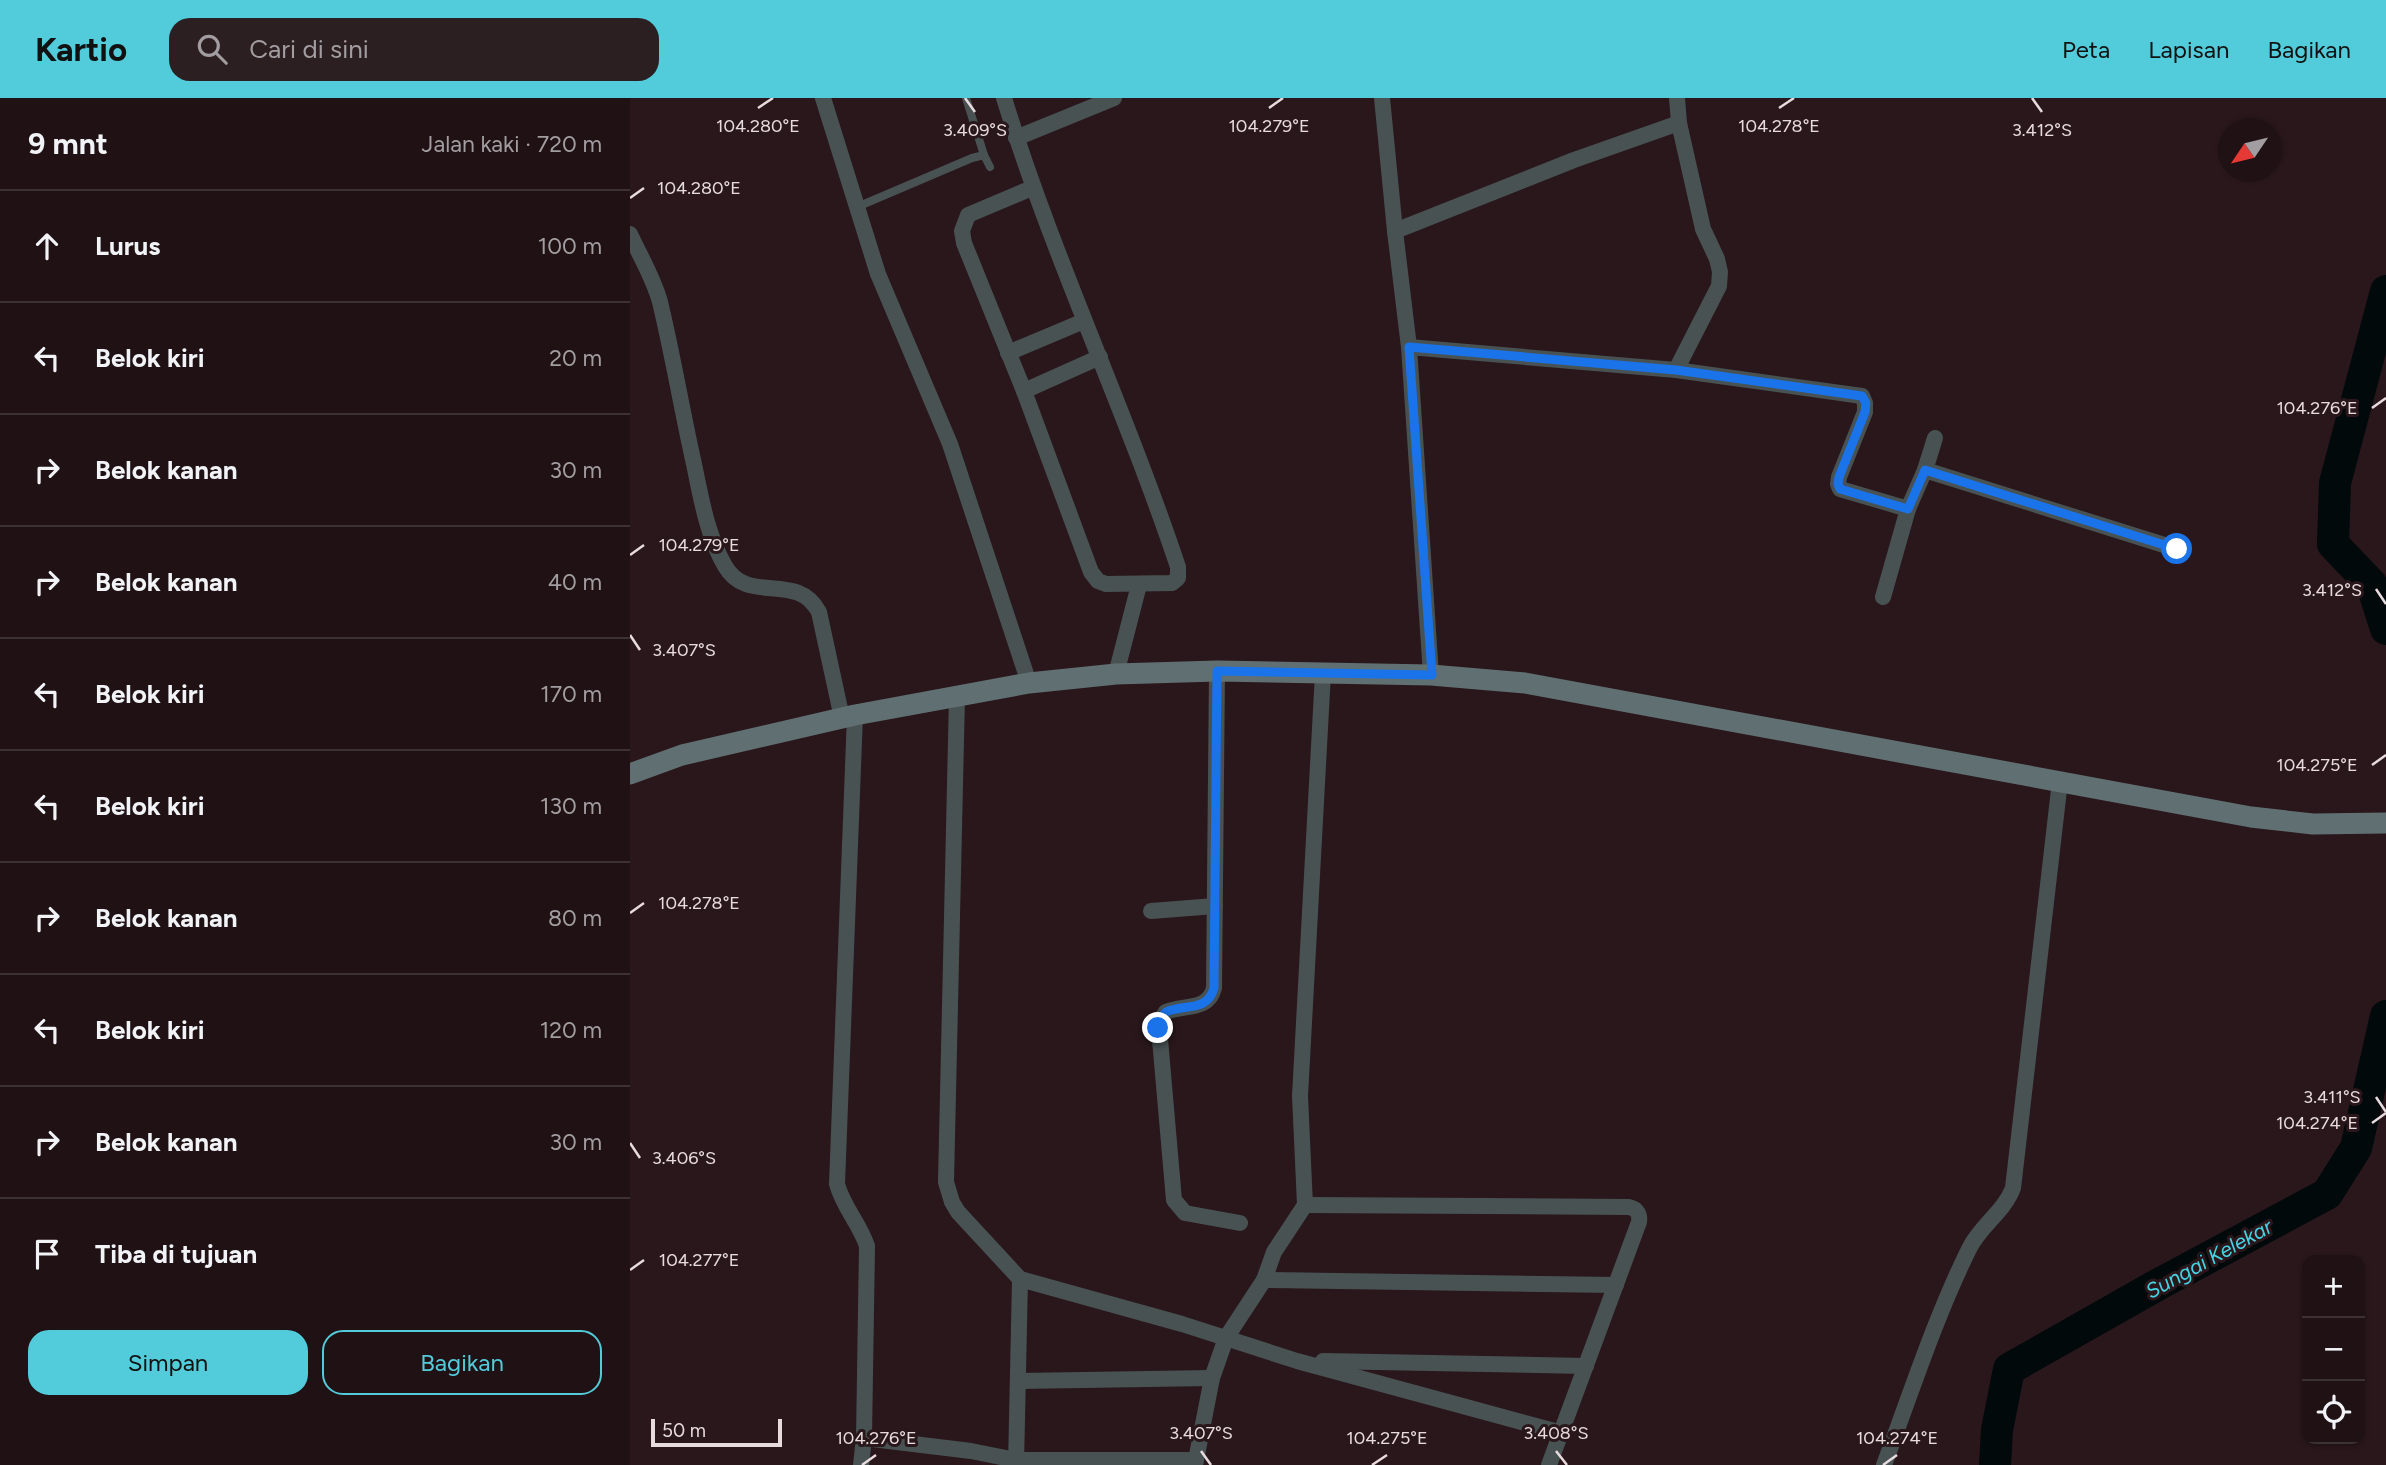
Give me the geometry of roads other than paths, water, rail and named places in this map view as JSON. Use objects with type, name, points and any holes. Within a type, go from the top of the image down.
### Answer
[{"type":"street","points":[[823,98],[878,274],[950,444],[1029,684]]},
{"type":"street","points":[[1004,98],[1032,188],[1149,482],[1178,567],[1178,578],[1172,583],[1101,583],[1091,572],[1024,391],[964,243],[962,231],[965,219],[972,212],[1032,188]]},
{"type":"street","points":[[1016,138],[1114,98]]},
{"type":"street","points":[[1382,98],[1409,347],[1432,675]]},
{"type":"street","points":[[1676,370],[1718,286],[1720,272],[1703,229],[1679,122],[1677,98]]},
{"type":"street","points":[[1395,230],[1679,122]]},
{"type":"street","points":[[630,234],[660,300],[704,513],[723,563],[742,583],[753,587],[797,591],[813,601],[819,612],[849,717],[838,1184],[841,1197],[867,1246],[864,1438],[861,1465]]},
{"type":"street","points":[[1008,353],[1084,321]]},
{"type":"street","points":[[1409,347],[1676,370],[1862,396],[1866,403],[1865,412],[1839,477],[1838,486],[1856,495],[1908,509]]},
{"type":"street","points":[[1024,391],[1101,357]]},
{"type":"street","points":[[1883,597],[1908,509],[1935,438]]},
{"type":"street","points":[[1925,470],[2177,549]]},
{"type":"street","points":[[1116,674],[1139,585]]},
{"type":"street","points":[[630,774],[682,755],[849,717],[1029,684],[1116,674],[1217,671],[1432,675],[1525,683],[2282,822],[2384,824]]},
{"type":"street","points":[[1217,671],[1213,994],[1202,1004],[1166,1012],[1160,1019],[1158,1028],[1174,1200],[1185,1213],[1240,1223]]},
{"type":"street","points":[[864,1438],[971,1451],[1016,1462],[1196,1462],[1212,1378],[1226,1338],[1264,1280],[1274,1252],[1305,1205],[1300,1096],[1323,673]]},
{"type":"street","points":[[957,696],[946,1182],[951,1202],[958,1212],[1020,1279],[1297,1361],[1562,1433]]},
{"type":"street","points":[[1884,1465],[1927,1349],[1968,1250],[2013,1188],[2060,781]]},
{"type":"street","points":[[1151,911],[1215,906]]},
{"type":"street","points":[[1305,1205],[1633,1208],[1639,1215],[1639,1222],[1549,1465]]},
{"type":"street","points":[[1016,1462],[1020,1279]]},
{"type":"street","points":[[1264,1280],[1616,1285]]},
{"type":"street","points":[[1297,1361],[1586,1367]]},
{"type":"street","points":[[1018,1381],[1212,1378]]},
{"type":"lane","points":[[966,98],[990,167]]},
{"type":"lane","points":[[857,207],[984,155]]},
{"type":"waterway","name":"Sungai Kelekar","points":[[2386,291],[2335,483],[2333,544],[2372,585],[2386,629]]},
{"type":"waterway","name":"Sungai Kelekar","points":[[1995,1465],[1997,1430],[2009,1369],[2159,1284],[2327,1194],[2356,1148],[2386,1016]]}]
